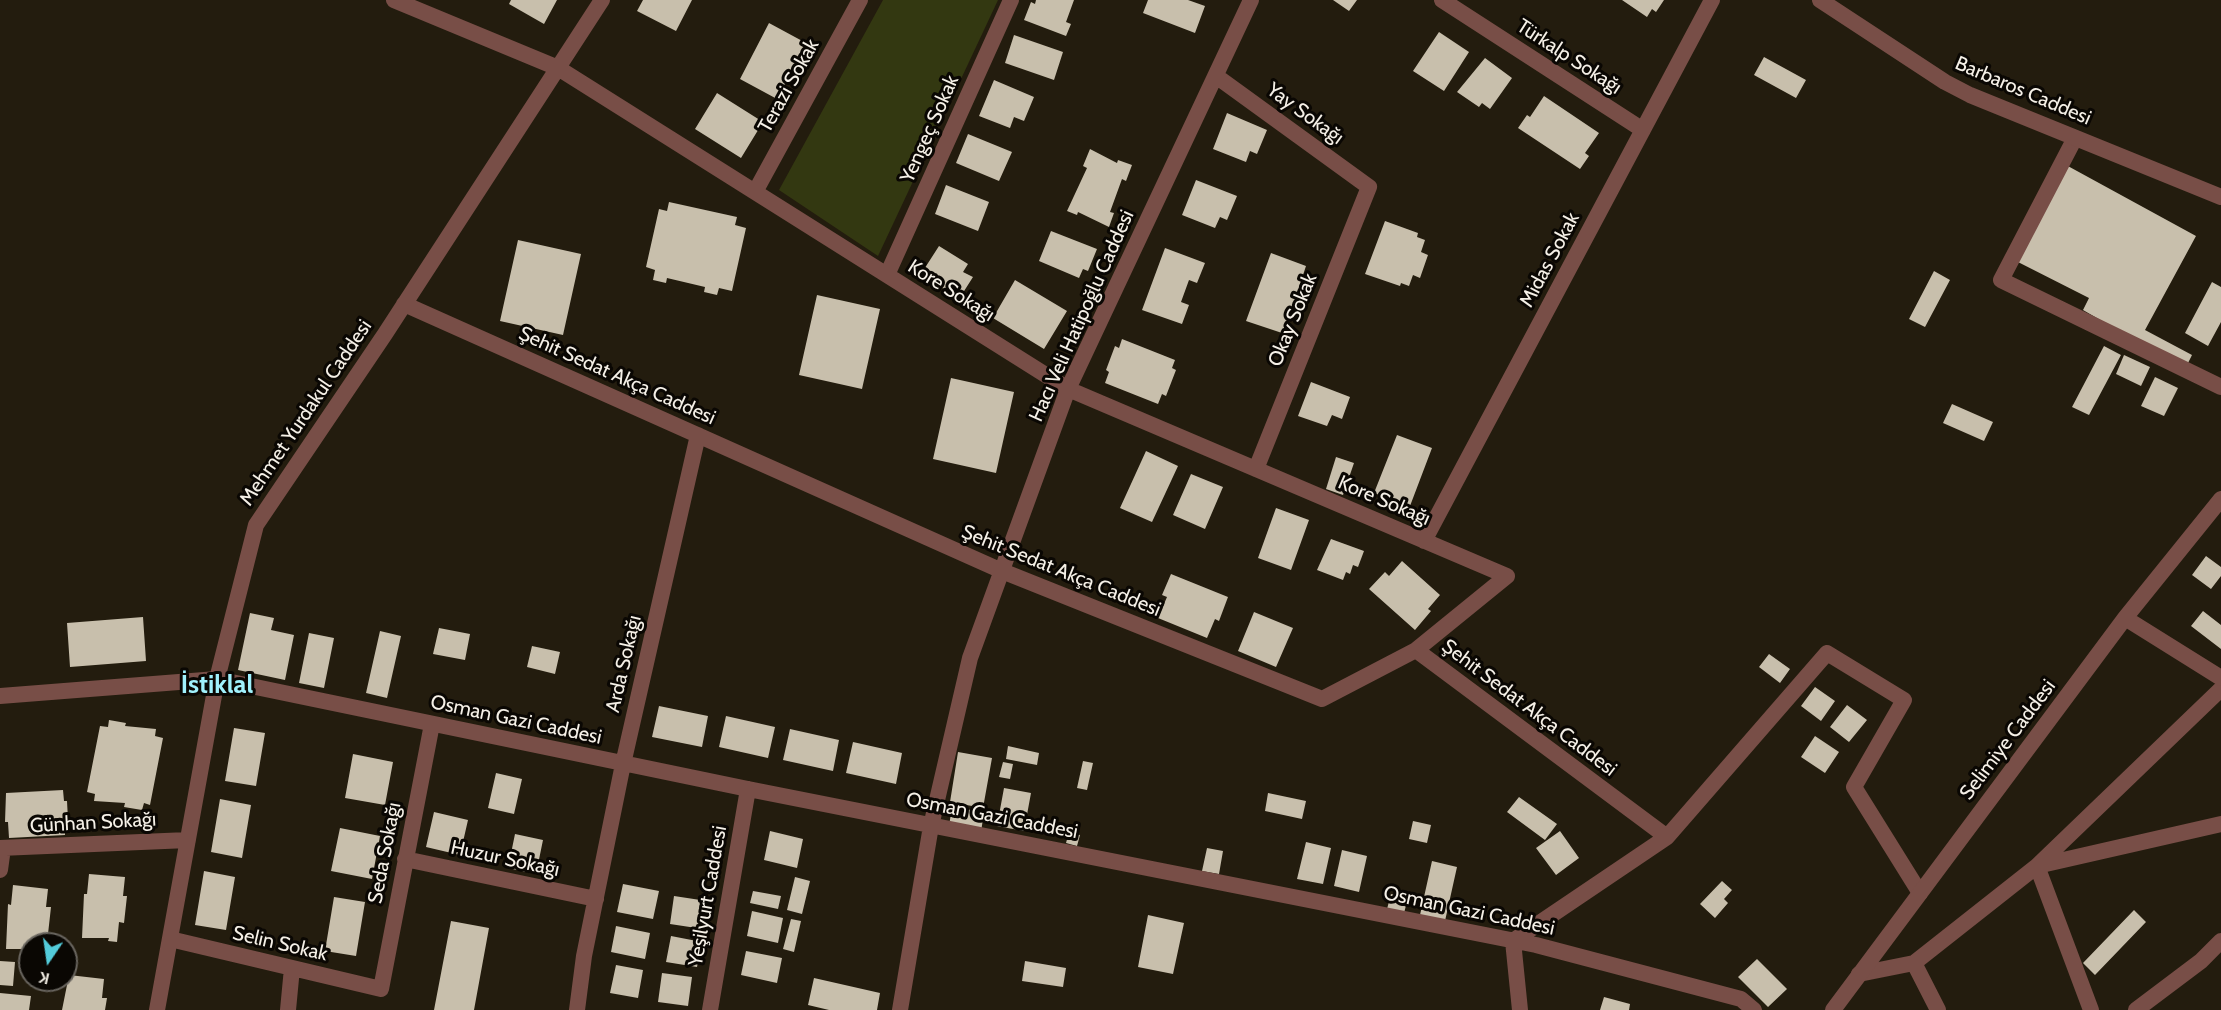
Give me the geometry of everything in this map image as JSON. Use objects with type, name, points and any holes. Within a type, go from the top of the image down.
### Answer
[{"type":"street","name":"Kore Sokağı","points":[[394,0],[558,68],[1068,389],[1507,576],[1416,650]]},
{"type":"street","name":"Mehmet Yurdakul Caddesi","points":[[157,1010],[217,679],[256,525],[404,304],[602,0]]},
{"type":"street","name":"Terazi Sokak","points":[[755,192],[860,0]]},
{"type":"street","name":"Yengeç Sokak","points":[[887,275],[1011,0]]},
{"type":"street","name":"Hacı Veli Hatipoğlu Caddesi","points":[[900,1010],[931,826],[970,658],[1068,389],[1251,0]]},
{"type":"street","name":"Türkalp Sokağı","points":[[1442,0],[1643,130]]},
{"type":"street","name":"Midas Sokak","points":[[1424,540],[1713,0]]},
{"type":"street","name":"Barbaros Caddesi","points":[[1820,0],[1945,82],[1970,95],[2221,197]]},
{"type":"street","name":"Yay Sokağı","points":[[1216,76],[1369,187]]},
{"type":"street","points":[[2075,138],[2001,280],[2221,387]]},
{"type":"street","name":"Okay Sokak","points":[[1256,469],[1369,187]]},
{"type":"street","name":"Şehit Sedat Akça Caddesi","points":[[404,304],[1002,571],[1322,699],[1416,650],[1667,837]]},
{"type":"street","name":"Arda Sokağı","points":[[577,1010],[623,764],[698,435]]},
{"type":"street","name":"Selimiye Caddesi","points":[[1833,1010],[2125,618],[2221,499]]},
{"type":"street","points":[[2125,618],[2221,678]]},
{"type":"street","points":[[1520,1010],[1513,941],[1667,837],[1827,653],[1904,700],[1854,787],[1920,893]]},
{"type":"street","name":"Osman Gazi Caddesi","points":[[0,696],[217,679],[623,764],[1513,941],[1741,999],[1754,1010]]},
{"type":"street","points":[[1859,974],[1914,963],[2037,866],[2221,689]]},
{"type":"street","name":"Seda Sokağı","points":[[381,990],[432,724]]},
{"type":"street","name":"Yeşilyurt Caddesi","points":[[710,1010],[747,789]]},
{"type":"street","points":[[2037,866],[2221,824]]},
{"type":"street","name":"Günhan Sokağı","points":[[2,848],[188,840]]},
{"type":"street","points":[[0,870],[2,848]]},
{"type":"street","name":"Huzur Sokağı","points":[[405,859],[596,899]]},
{"type":"street","points":[[2037,866],[2091,1010]]},
{"type":"street","name":"Selin Sokak","points":[[170,939],[381,990]]},
{"type":"street","points":[[2136,1010],[2201,961],[2221,941]]},
{"type":"street","points":[[1914,963],[1938,1010]]},
{"type":"street","points":[[288,1010],[292,969]]},
{"type":"green space","points":[[883,0],[998,0],[878,256],[779,190]]},
{"type":"building","points":[[511,0],[557,0],[544,24],[509,4]]},
{"type":"building","points":[[643,0],[692,0],[676,31],[637,11]]},
{"type":"building","points":[[1036,0],[1074,0],[1066,22],[1071,24],[1066,36],[1024,20],[1031,2],[1035,4]]},
{"type":"building","points":[[1148,0],[1188,0],[1205,6],[1195,33],[1143,13]]},
{"type":"building","points":[[1333,0],[1357,0],[1349,11]]},
{"type":"building","points":[[1622,0],[1664,0],[1656,12],[1652,9],[1647,17]]},
{"type":"building","points":[[769,23],[806,43],[777,99],[740,79]]},
{"type":"building","points":[[1439,32],[1469,52],[1444,91],[1413,71]]},
{"type":"building","points":[[1014,35],[1063,52],[1054,80],[1005,63]]},
{"type":"building","points":[[1764,57],[1806,80],[1796,98],[1754,75]]},
{"type":"building","points":[[1485,58],[1512,78],[1490,109],[1482,103],[1479,107],[1457,92]]},
{"type":"building","points":[[994,80],[1034,97],[1024,121],[1014,117],[1010,128],[979,116]]},
{"type":"building","points":[[717,93],[763,122],[741,158],[695,129]]},
{"type":"building","points":[[1544,96],[1599,133],[1585,153],[1589,156],[1580,169],[1518,128],[1527,115],[1530,117]]},
{"type":"building","points":[[1227,113],[1267,130],[1257,154],[1250,151],[1246,162],[1213,149]]},
{"type":"building","points":[[968,134],[1012,152],[999,181],[956,163]]},
{"type":"building","points":[[1090,149],[1117,163],[1118,160],[1132,165],[1126,181],[1122,179],[1110,212],[1114,213],[1109,227],[1078,212],[1077,215],[1067,211],[1087,168],[1083,166]]},
{"type":"building","points":[[2066,165],[2196,236],[2145,330],[2192,355],[2185,369],[2083,310],[2089,298],[2014,260]]},
{"type":"building","points":[[1196,180],[1237,196],[1227,220],[1220,217],[1215,228],[1182,215]]},
{"type":"building","points":[[946,185],[989,202],[978,231],[935,214]]},
{"type":"building","points":[[669,202],[737,217],[735,225],[746,228],[732,291],[719,288],[717,295],[704,292],[705,287],[667,278],[666,283],[653,280],[655,270],[646,267],[659,209],[667,211]]},
{"type":"building","points":[[1385,221],[1418,233],[1417,237],[1425,240],[1421,252],[1428,255],[1420,278],[1413,275],[1409,286],[1401,283],[1400,286],[1365,274]]},
{"type":"building","points":[[1051,231],[1097,249],[1088,271],[1083,269],[1079,278],[1039,261]]},
{"type":"building","points":[[518,240],[581,254],[563,335],[500,321]]},
{"type":"building","points":[[939,246],[968,264],[963,272],[973,277],[959,299],[921,274]]},
{"type":"building","points":[[1165,248],[1205,263],[1197,283],[1189,280],[1181,302],[1189,305],[1182,324],[1142,310]]},
{"type":"building","points":[[1271,253],[1306,266],[1299,287],[1302,288],[1292,316],[1289,314],[1282,333],[1246,321]]},
{"type":"building","points":[[1934,271],[1950,280],[1925,327],[1909,319]]},
{"type":"building","points":[[1015,280],[1067,311],[1044,349],[993,318]]},
{"type":"building","points":[[2212,282],[2221,287],[2221,322],[2208,346],[2185,333]]},
{"type":"building","points":[[817,295],[880,309],[862,389],[799,375]]},
{"type":"building","points":[[1122,339],[1175,360],[1172,368],[1176,370],[1166,396],[1162,394],[1158,404],[1105,383],[1109,372],[1106,370],[1115,346],[1119,348]]},
{"type":"building","points":[[2104,346],[2121,355],[2089,415],[2072,407]]},
{"type":"building","points":[[2124,355],[2150,367],[2141,386],[2116,374]]},
{"type":"building","points":[[2155,377],[2178,388],[2164,416],[2141,406]]},
{"type":"building","points":[[951,378],[1014,392],[996,473],[933,459]]},
{"type":"building","points":[[1311,382],[1350,397],[1342,419],[1332,415],[1327,426],[1298,416]]},
{"type":"building","points":[[1952,404],[1993,422],[1984,441],[1943,423]]},
{"type":"building","points":[[1397,435],[1432,448],[1410,506],[1374,493]]},
{"type":"building","points":[[1146,451],[1178,466],[1152,522],[1120,508]]},
{"type":"building","points":[[1336,457],[1354,463],[1343,495],[1326,489]]},
{"type":"building","points":[[1191,474],[1223,487],[1205,529],[1173,515]]},
{"type":"building","points":[[1276,508],[1309,520],[1291,570],[1258,558]]},
{"type":"building","points":[[1331,539],[1364,551],[1358,567],[1353,565],[1350,574],[1346,572],[1343,580],[1317,570]]},
{"type":"building","points":[[2206,556],[2221,567],[2221,576],[2211,589],[2192,575]]},
{"type":"building","points":[[1402,561],[1440,595],[1428,609],[1431,611],[1415,630],[1369,589],[1385,572],[1389,576]]},
{"type":"building","points":[[1171,574],[1228,597],[1219,621],[1215,619],[1207,638],[1158,618],[1167,597],[1162,595]]},
{"type":"building","points":[[2203,611],[2221,625],[2221,649],[2191,626]]},
{"type":"building","points":[[1254,612],[1293,628],[1276,667],[1238,651]]},
{"type":"building","points":[[250,613],[274,618],[271,630],[294,635],[285,680],[238,670]]},
{"type":"building","points":[[143,617],[146,661],[70,667],[67,623]]},
{"type":"building","points":[[439,628],[470,634],[465,660],[433,654]]},
{"type":"building","points":[[380,631],[401,636],[387,698],[366,693]]},
{"type":"building","points":[[309,633],[334,638],[324,688],[299,683]]},
{"type":"building","points":[[532,646],[560,652],[555,674],[527,667]]},
{"type":"building","points":[[1769,654],[1790,669],[1780,683],[1759,667]]},
{"type":"building","points":[[1815,687],[1835,701],[1821,721],[1801,706]]},
{"type":"building","points":[[1847,705],[1867,720],[1849,742],[1830,727]]},
{"type":"building","points":[[659,706],[708,716],[702,747],[652,737]]},
{"type":"building","points":[[726,716],[775,727],[768,758],[719,747]]},
{"type":"building","points":[[109,720],[126,723],[125,726],[156,729],[155,736],[163,738],[150,805],[144,803],[142,810],[124,807],[125,803],[94,801],[95,794],[87,792],[100,726],[108,727]]},
{"type":"building","points":[[234,728],[265,733],[256,786],[225,781]]},
{"type":"building","points":[[790,729],[839,740],[833,771],[783,760]]},
{"type":"building","points":[[1815,736],[1839,752],[1825,773],[1801,757]]},
{"type":"building","points":[[853,742],[902,753],[896,784],[846,773]]},
{"type":"building","points":[[1008,746],[1039,753],[1037,765],[1006,759]]},
{"type":"building","points":[[958,752],[992,758],[983,808],[950,802]]},
{"type":"building","points":[[353,754],[393,762],[385,805],[345,798]]},
{"type":"building","points":[[1083,761],[1093,763],[1087,790],[1077,788]]},
{"type":"building","points":[[1003,762],[1013,764],[1010,779],[999,777]]},
{"type":"building","points":[[496,773],[522,779],[514,814],[488,808]]},
{"type":"building","points":[[1004,788],[1031,793],[1024,831],[997,826]]},
{"type":"building","points":[[63,790],[64,801],[67,801],[68,820],[65,820],[65,835],[9,838],[8,822],[5,822],[6,793]]},
{"type":"building","points":[[1268,793],[1306,801],[1302,819],[1265,811]]},
{"type":"building","points":[[1519,797],[1557,824],[1545,840],[1507,812]]},
{"type":"building","points":[[220,799],[251,805],[242,858],[211,852]]},
{"type":"building","points":[[952,807],[984,812],[981,832],[949,826]]},
{"type":"building","points":[[434,812],[468,820],[460,855],[426,847]]},
{"type":"building","points":[[1413,821],[1431,825],[1427,843],[1409,839]]},
{"type":"building","points":[[340,828],[380,836],[372,879],[331,871]]},
{"type":"building","points":[[770,831],[803,839],[797,868],[764,860]]},
{"type":"building","points":[[1560,831],[1579,858],[1556,875],[1536,848]]},
{"type":"building","points":[[1069,832],[1080,835],[1077,846],[1066,843]]},
{"type":"building","points":[[515,834],[543,840],[536,874],[508,868]]},
{"type":"building","points":[[1306,842],[1331,848],[1323,884],[1297,879]]},
{"type":"building","points":[[1207,848],[1223,851],[1219,874],[1202,871]]},
{"type":"building","points":[[1342,850],[1367,856],[1359,892],[1334,886]]},
{"type":"building","points":[[1432,861],[1457,867],[1445,921],[1420,915]]},
{"type":"building","points":[[204,871],[235,877],[226,930],[195,925]]},
{"type":"building","points":[[89,874],[125,877],[123,896],[127,896],[124,923],[119,922],[117,942],[108,941],[109,938],[82,938],[84,894],[87,894]]},
{"type":"building","points":[[795,877],[810,881],[802,914],[787,910]]},
{"type":"building","points":[[1722,881],[1732,890],[1724,899],[1728,903],[1715,918],[1700,904]]},
{"type":"building","points":[[623,884],[659,891],[653,919],[617,912]]},
{"type":"building","points":[[13,885],[48,889],[46,907],[51,907],[48,932],[18,932],[18,949],[6,949],[8,904],[11,905]]},
{"type":"building","points":[[753,891],[781,896],[778,909],[750,903]]},
{"type":"building","points":[[1391,894],[1408,898],[1404,913],[1387,909]]},
{"type":"building","points":[[674,896],[707,901],[703,929],[670,924]]},
{"type":"building","points":[[334,897],[365,902],[356,956],[325,951]]},
{"type":"building","points":[[2134,910],[2146,922],[2095,975],[2083,963]]},
{"type":"building","points":[[752,911],[783,918],[778,943],[747,936]]},
{"type":"building","points":[[1148,915],[1184,923],[1173,974],[1138,967]]},
{"type":"building","points":[[791,919],[801,921],[794,952],[783,949]]},
{"type":"building","points":[[451,921],[489,928],[474,1010],[434,1010]]},
{"type":"building","points":[[616,926],[650,933],[645,959],[611,952]]},
{"type":"building","points":[[671,936],[702,942],[697,967],[666,962]]},
{"type":"building","points":[[746,951],[782,958],[777,983],[741,975]]},
{"type":"building","points":[[1757,959],[1787,989],[1768,1007],[1738,977]]},
{"type":"building","points":[[0,961],[15,962],[13,986],[0,985]]},
{"type":"building","points":[[1025,961],[1066,968],[1063,987],[1022,981]]},
{"type":"building","points":[[616,965],[643,970],[638,998],[610,993]]},
{"type":"building","points":[[662,973],[692,977],[688,1006],[658,1002]]},
{"type":"building","points":[[78,976],[104,979],[102,998],[107,998],[105,1010],[62,1010],[66,992],[78,992]]},
{"type":"building","points":[[814,978],[880,993],[877,1010],[829,1010],[808,1005]]},
{"type":"building","points":[[0,993],[31,996],[29,1010],[0,1010]]},
{"type":"building","points":[[1604,997],[1630,1004],[1629,1010],[1600,1010]]},
{"type":"district","name":"İstiklal","points":[[217,685]]}]
